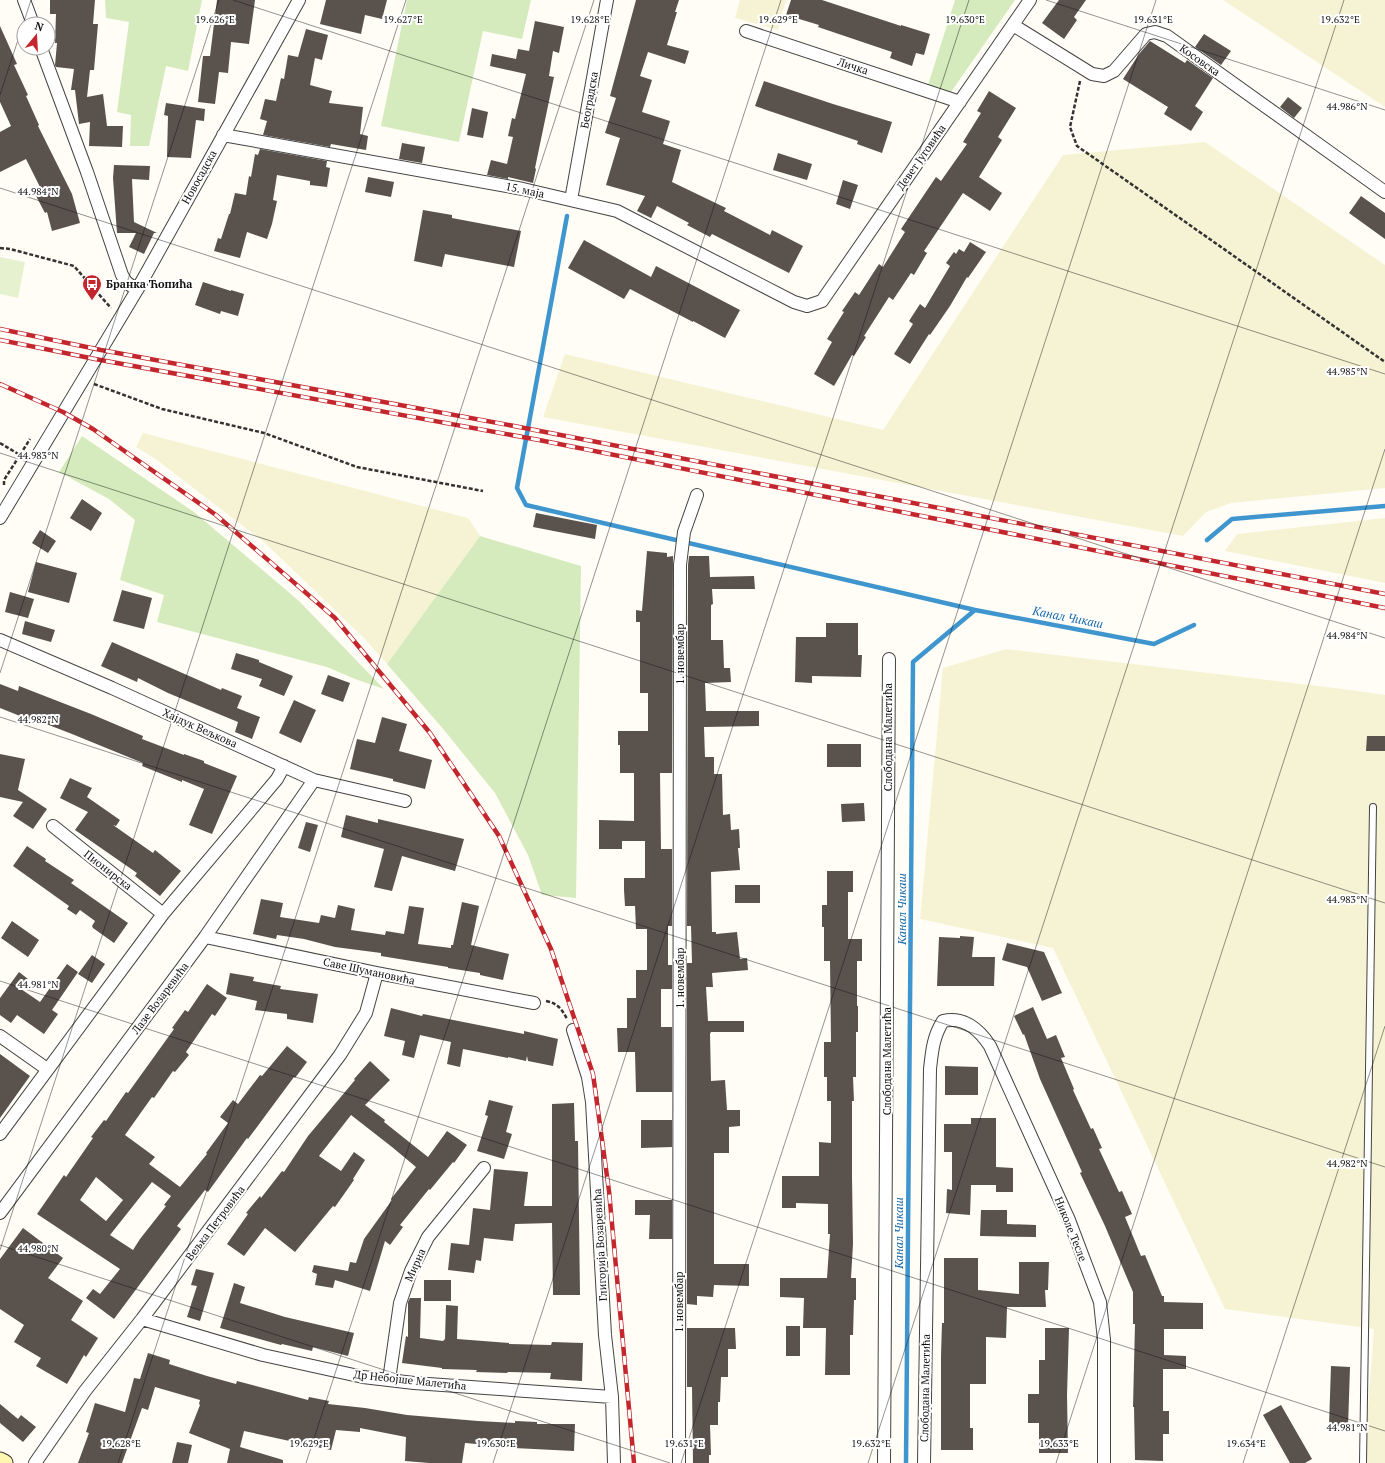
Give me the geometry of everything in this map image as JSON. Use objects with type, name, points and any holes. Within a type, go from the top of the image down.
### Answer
[{"type":"street","points":[[24,0],[29,16]]},
{"type":"street","name":"Новосадска","points":[[0,518],[136,290],[299,0]]},
{"type":"street","name":"Београдска","points":[[571,200],[607,0]]},
{"type":"street","name":"Девет Југовића","points":[[807,306],[822,301],[1030,0]]},
{"type":"street","name":"Косовска","points":[[1013,25],[1092,74],[1104,76],[1114,71],[1146,34],[1154,32],[1167,36],[1385,192]]},
{"type":"street","name":"Личка","points":[[746,31],[960,102]]},
{"type":"street","points":[[44,56],[87,172],[122,275],[126,282],[136,290]]},
{"type":"street","name":"15. маја","points":[[223,135],[523,189],[617,211],[794,302],[807,306]]},
{"type":"street","name":"1. новембар","points":[[678,1463],[680,565],[684,532],[697,495]]},
{"type":"street","name":"Хајдук Вељкова","points":[[0,640],[112,688],[314,780],[405,801]]},
{"type":"street","name":"Слободана Малетића","points":[[884,1463],[889,659]]},
{"type":"street","points":[[0,1134],[163,914],[277,779],[284,766]]},
{"type":"street","name":"Лазе Возаревића","points":[[0,1213],[205,937],[314,780]]},
{"type":"street","name":"Пионирска","points":[[53,826],[163,914]]},
{"type":"street","name":"Саве Шумановића","points":[[205,937],[377,973],[534,1003]]},
{"type":"street","name":"Вељка Петровића","points":[[35,1463],[85,1391],[142,1319],[340,1056],[366,1013],[377,973]]},
{"type":"street","name":"Слободана Малетића","points":[[924,1463],[930,1069],[933,1042],[943,1021],[951,1019],[960,1021]]},
{"type":"street","name":"Николе Тесле","points":[[960,1021],[971,1025],[982,1034],[990,1046],[1069,1220],[1100,1302],[1104,1340],[1104,1463]]},
{"type":"street","name":"Глигорија Возаревића","points":[[573,1030],[588,1077],[592,1102],[605,1335],[612,1397],[614,1463]]},
{"type":"street","points":[[0,1036],[47,1069]]},
{"type":"street","name":"Мирна","points":[[389,1380],[400,1304],[411,1271],[428,1237],[484,1168]]},
{"type":"street","name":"Др Небојше Малетића","points":[[142,1319],[263,1355],[363,1377],[612,1397]]},
{"type":"street","points":[[0,1462],[4,1463]]},
{"type":"lane","points":[[1363,1463],[1373,808]]},
{"type":"path","points":[[1083,68],[1070,127],[1077,146],[1385,362]]},
{"type":"path","points":[[0,248],[10,249],[74,266],[113,310]]},
{"type":"path","points":[[82,380],[162,409],[264,433],[357,467],[483,490]]},
{"type":"path","points":[[0,443],[20,455],[4,482],[6,487],[15,493]]},
{"type":"path","points":[[534,1003],[544,1001],[555,1004],[563,1011],[573,1030]]},
{"type":"shaded area","points":[[740,0],[786,0],[778,30],[735,18]]},
{"type":"shaded area","points":[[1223,0],[1385,0],[1385,107]]},
{"type":"shaded area","points":[[1205,142],[1385,265],[1385,488],[1231,503],[1206,512],[1183,536],[543,417],[565,354],[883,430],[1063,155]]},
{"type":"shaded area","points":[[143,433],[468,518],[480,536],[387,664],[364,638],[265,543],[157,460],[136,447]]},
{"type":"shaded area","points":[[1385,518],[1385,583],[1225,551],[1237,534]]},
{"type":"shaded area","points":[[1006,649],[1385,695],[1385,1463],[1364,1463],[1374,1329],[1225,1309],[1053,948],[920,919],[943,668]]},
{"type":"green space","points":[[105,0],[202,0],[188,71],[166,66],[149,146],[130,146],[131,115],[117,112],[129,22],[106,18]]},
{"type":"green space","points":[[407,0],[531,0],[522,39],[483,31],[459,142],[381,126]]},
{"type":"green space","points":[[955,0],[1015,0],[951,92],[928,85]]},
{"type":"green space","points":[[0,257],[25,262],[18,298],[0,294]]},
{"type":"green space","points":[[82,436],[194,512],[299,601],[384,689],[327,667],[157,622],[164,595],[120,580],[135,520],[109,499],[59,472]]},
{"type":"green space","points":[[480,536],[581,566],[576,898],[542,895],[528,855],[495,793],[444,730],[387,664]]},
{"type":"building","points":[[50,0],[95,0],[93,24],[98,24],[94,70],[90,70],[87,97],[103,94],[107,126],[123,126],[122,147],[89,146],[90,122],[79,124],[75,90],[71,90],[74,69],[56,67],[55,65],[57,43],[56,14],[50,14]]},
{"type":"building","points":[[217,0],[255,0],[249,44],[231,42],[228,73],[219,72],[215,104],[198,102],[203,56],[210,56]]},
{"type":"building","points":[[326,0],[387,0],[382,19],[365,15],[361,34],[320,24]]},
{"type":"building","points":[[636,0],[679,0],[667,45],[689,51],[685,64],[648,52],[640,76],[652,80],[642,112],[670,121],[663,144],[681,150],[672,182],[726,208],[724,211],[770,235],[772,230],[803,246],[789,273],[712,234],[710,237],[687,225],[689,223],[657,206],[651,218],[637,211],[645,196],[606,185],[620,138],[605,133],[616,98],[610,96]]},
{"type":"building","points":[[791,0],[822,0],[930,34],[924,55],[916,53],[912,66],[890,58],[892,52],[818,27],[819,25],[786,15]]},
{"type":"building","points":[[1059,0],[1086,0],[1074,17],[1077,20],[1064,39],[1042,23]]},
{"type":"building","points":[[535,21],[564,27],[559,53],[553,51],[549,76],[554,77],[533,183],[508,177],[508,179],[487,175],[491,160],[507,164],[513,137],[508,136],[512,118],[515,119],[526,74],[490,66],[492,54],[516,59],[518,49],[529,51]]},
{"type":"building","points":[[0,26],[17,64],[14,65],[28,95],[26,96],[39,125],[38,126],[72,194],[80,223],[52,231],[47,212],[45,213],[35,194],[42,191],[26,159],[0,172],[0,132],[11,126],[0,102]]},
{"type":"building","points":[[306,29],[328,35],[322,60],[315,58],[310,85],[332,91],[329,103],[363,107],[360,134],[368,136],[366,150],[331,144],[330,147],[263,135],[267,121],[260,119],[265,99],[276,101],[281,78],[284,79],[288,55],[298,57]]},
{"type":"building","points":[[1204,34],[1231,51],[1221,65],[1195,47]]},
{"type":"building","points":[[1150,41],[1185,63],[1187,60],[1213,78],[1195,106],[1203,112],[1191,131],[1164,114],[1168,107],[1123,79],[1139,54]]},
{"type":"building","points":[[764,81],[892,122],[882,153],[857,144],[858,141],[755,106]]},
{"type":"building","points":[[989,91],[1016,108],[998,137],[1002,140],[979,177],[1002,193],[990,211],[963,193],[924,251],[927,253],[914,275],[911,273],[893,300],[889,297],[864,336],[866,337],[854,356],[852,355],[834,386],[814,374],[832,342],[827,339],[844,312],[842,311],[855,292],[859,295],[879,264],[883,267],[905,232],[901,229],[936,177],[941,181],[967,144],[963,142],[981,113],[977,111]]},
{"type":"building","points":[[1288,97],[1302,108],[1294,118],[1280,107]]},
{"type":"building","points":[[166,103],[205,109],[204,121],[196,120],[191,158],[167,157],[168,116],[164,115]]},
{"type":"building","points":[[472,108],[488,112],[483,138],[467,135]]},
{"type":"building","points":[[402,143],[425,147],[422,163],[399,159]]},
{"type":"building","points":[[260,149],[327,161],[326,167],[330,168],[327,187],[310,185],[310,181],[277,175],[273,200],[277,201],[267,239],[247,232],[240,258],[214,251],[218,238],[221,239],[230,214],[235,193],[246,195],[255,154],[258,155]]},
{"type":"building","points":[[778,153],[812,164],[807,180],[773,170]]},
{"type":"building","points":[[114,165],[150,166],[149,180],[132,179],[134,222],[157,233],[154,233],[144,254],[129,247],[136,233],[117,233],[113,178]]},
{"type":"building","points":[[368,177],[394,182],[391,197],[365,192]]},
{"type":"building","points":[[843,180],[858,185],[850,209],[836,204]]},
{"type":"building","points":[[1361,196],[1385,213],[1385,239],[1349,213]]},
{"type":"building","points":[[423,210],[452,215],[452,218],[521,231],[514,267],[445,254],[442,267],[414,261]]},
{"type":"building","points":[[584,240],[651,277],[656,266],[740,310],[725,338],[630,289],[624,299],[568,268]]},
{"type":"building","points":[[970,242],[986,252],[968,278],[967,277],[950,306],[930,335],[929,334],[910,364],[894,354],[913,324],[909,321],[920,304],[925,308],[950,266],[946,263],[954,252],[956,254],[959,249],[964,252]]},
{"type":"building","points":[[203,282],[244,294],[238,316],[221,311],[220,314],[195,305]]},
{"type":"building","points":[[82,499],[102,513],[91,531],[70,518]]},
{"type":"building","points":[[536,513],[597,525],[595,539],[533,527]]},
{"type":"building","points":[[40,530],[56,541],[48,553],[32,543]]},
{"type":"building","points":[[647,551],[667,553],[667,557],[673,556],[672,773],[660,773],[661,849],[672,849],[672,926],[668,926],[668,965],[672,965],[672,989],[661,989],[661,1027],[672,1027],[672,1092],[636,1092],[635,1052],[618,1052],[617,1028],[627,1028],[627,998],[636,998],[636,970],[647,970],[647,929],[636,929],[635,906],[625,906],[624,890],[624,878],[645,878],[645,841],[622,841],[622,849],[599,849],[599,820],[634,821],[634,773],[620,773],[620,745],[618,745],[618,731],[648,731],[648,693],[640,693],[640,622],[636,622],[636,610],[642,611]]},
{"type":"building","points":[[689,556],[709,556],[710,577],[754,576],[755,589],[712,589],[713,604],[711,605],[711,640],[723,640],[724,668],[730,668],[731,682],[705,683],[706,711],[759,711],[759,726],[704,727],[705,757],[714,757],[714,774],[722,774],[723,815],[730,814],[731,830],[739,829],[740,848],[738,848],[740,870],[711,872],[712,932],[716,932],[716,934],[737,932],[740,959],[747,958],[748,970],[712,973],[713,987],[706,987],[708,1021],[744,1021],[744,1032],[711,1032],[710,1034],[711,1081],[725,1080],[727,1110],[740,1110],[740,1126],[729,1127],[729,1153],[714,1153],[714,1264],[749,1264],[749,1286],[714,1285],[713,1297],[697,1296],[697,1305],[687,1304],[687,963],[692,963],[691,926],[687,926]]},
{"type":"building","points":[[36,562],[77,573],[69,603],[28,592]]},
{"type":"building","points":[[122,590],[152,598],[144,629],[113,621]]},
{"type":"building","points":[[10,592],[34,599],[28,618],[5,612]]},
{"type":"building","points":[[25,621],[55,630],[51,642],[22,634]]},
{"type":"building","points":[[826,623],[858,623],[858,655],[862,655],[861,677],[812,676],[812,683],[795,682],[796,637],[826,637]]},
{"type":"building","points":[[112,642],[221,690],[222,688],[242,696],[237,708],[260,717],[252,739],[235,732],[238,722],[168,693],[138,678],[137,682],[101,666]]},
{"type":"building","points":[[236,653],[259,660],[259,662],[293,676],[284,696],[259,686],[262,679],[231,669]]},
{"type":"building","points":[[328,675],[350,683],[343,702],[321,694]]},
{"type":"building","points":[[0,684],[18,691],[19,686],[143,736],[142,739],[204,761],[204,763],[237,776],[212,834],[189,825],[204,789],[142,766],[143,763],[72,734],[41,722],[40,724],[0,708]]},
{"type":"building","points":[[294,700],[316,710],[301,743],[279,733]]},
{"type":"building","points":[[382,717],[407,724],[399,751],[432,760],[425,789],[393,781],[393,779],[350,769],[357,739],[375,743]]},
{"type":"building","points":[[1367,736],[1385,736],[1385,751],[1366,751]]},
{"type":"building","points":[[827,744],[861,744],[861,767],[827,767]]},
{"type":"building","points":[[0,754],[25,759],[18,790],[47,809],[33,829],[13,816],[23,802],[0,797]]},
{"type":"building","points":[[70,778],[92,788],[87,797],[120,820],[116,826],[113,825],[153,853],[155,850],[181,871],[160,896],[135,876],[137,873],[75,830],[88,812],[60,798]]},
{"type":"building","points":[[864,803],[865,821],[842,822],[841,804]]},
{"type":"building","points":[[346,815],[378,823],[378,819],[464,839],[455,871],[402,856],[392,891],[374,887],[384,849],[341,837]]},
{"type":"building","points":[[306,822],[318,825],[310,852],[298,848]]},
{"type":"building","points":[[27,846],[46,859],[45,861],[74,880],[71,883],[128,923],[114,943],[93,928],[92,926],[95,921],[80,910],[76,915],[67,909],[69,906],[13,866]]},
{"type":"building","points":[[827,871],[853,871],[853,892],[848,892],[848,939],[862,939],[862,961],[857,961],[858,1032],[856,1032],[856,1077],[853,1077],[854,1101],[852,1101],[853,1244],[851,1278],[856,1278],[856,1300],[854,1300],[853,1335],[850,1335],[850,1375],[825,1375],[826,1328],[803,1328],[804,1298],[780,1297],[780,1278],[827,1278],[830,1234],[828,1234],[828,1204],[796,1203],[796,1208],[782,1208],[782,1176],[819,1176],[819,1142],[831,1143],[831,1101],[827,1101],[827,1077],[824,1077],[824,1042],[831,1042],[830,961],[824,961],[824,927],[822,927],[822,905],[827,905]]},
{"type":"building","points":[[735,885],[760,885],[760,903],[735,903]]},
{"type":"building","points":[[261,899],[283,903],[280,917],[319,923],[321,915],[335,918],[338,905],[355,909],[351,930],[385,935],[386,931],[404,934],[409,906],[424,908],[418,944],[451,948],[451,945],[453,945],[462,902],[479,906],[471,945],[509,954],[503,980],[480,975],[480,973],[381,956],[381,953],[335,947],[304,939],[277,935],[276,939],[253,934]]},
{"type":"building","points":[[12,921],[39,940],[28,957],[1,938]]},
{"type":"building","points":[[960,936],[974,937],[972,957],[995,957],[994,986],[937,986],[939,937],[960,938]]},
{"type":"building","points":[[1007,943],[1044,952],[1062,993],[1042,1001],[1027,967],[1002,960]]},
{"type":"building","points":[[92,955],[105,964],[92,983],[78,974]]},
{"type":"building","points":[[67,964],[78,972],[52,1010],[58,1014],[44,1034],[17,1015],[11,1023],[0,1015],[0,998],[19,972],[28,979],[21,989],[40,1002]]},
{"type":"building","points":[[230,973],[254,977],[253,981],[281,986],[280,989],[318,994],[313,1023],[287,1019],[287,1014],[255,1010],[257,1001],[226,994]]},
{"type":"building","points":[[207,984],[227,998],[215,1016],[212,1014],[186,1052],[189,1055],[175,1072],[173,1071],[154,1098],[152,1097],[125,1135],[155,1157],[149,1164],[180,1187],[207,1154],[206,1153],[228,1123],[220,1117],[233,1100],[238,1104],[260,1075],[262,1076],[287,1046],[307,1062],[248,1139],[247,1138],[208,1192],[205,1190],[177,1226],[181,1229],[114,1319],[86,1298],[93,1289],[100,1294],[120,1269],[37,1214],[64,1175],[66,1177],[93,1138],[91,1137],[104,1120],[106,1121],[126,1092],[128,1093],[174,1029],[172,1028],[185,1010],[188,1012]],"holes":[[[96,1177],[123,1200],[106,1221],[80,1200]],[[152,1182],[171,1196],[164,1205],[166,1206],[133,1250],[110,1235]]]},
{"type":"building","points":[[1033,1007],[1047,1039],[1056,1035],[1065,1057],[1061,1058],[1074,1089],[1073,1090],[1091,1129],[1093,1128],[1102,1148],[1099,1149],[1119,1192],[1122,1191],[1132,1214],[1125,1217],[1141,1256],[1145,1255],[1162,1296],[1164,1296],[1164,1302],[1203,1303],[1203,1329],[1164,1329],[1164,1355],[1186,1356],[1186,1369],[1163,1369],[1163,1411],[1169,1411],[1169,1434],[1163,1434],[1163,1461],[1135,1460],[1133,1407],[1135,1324],[1133,1324],[1133,1292],[1105,1226],[1080,1173],[1082,1172],[1040,1079],[1024,1034],[1023,1035],[1014,1016]]},
{"type":"building","points":[[391,1008],[422,1016],[423,1014],[524,1034],[524,1031],[558,1039],[553,1066],[528,1061],[527,1056],[526,1061],[463,1049],[460,1067],[447,1064],[451,1042],[420,1035],[414,1058],[402,1055],[405,1041],[384,1036]]},
{"type":"building","points":[[0,1054],[30,1076],[0,1118]]},
{"type":"building","points":[[370,1061],[390,1080],[365,1105],[385,1120],[384,1122],[428,1157],[447,1131],[467,1145],[454,1163],[453,1162],[430,1190],[429,1189],[400,1225],[403,1227],[390,1245],[385,1241],[370,1291],[335,1280],[333,1288],[315,1285],[317,1274],[312,1272],[314,1265],[348,1271],[350,1262],[356,1263],[364,1239],[392,1200],[391,1199],[416,1167],[351,1115],[319,1156],[341,1171],[354,1152],[365,1160],[353,1179],[354,1180],[335,1207],[333,1206],[295,1252],[265,1228],[244,1256],[227,1244],[248,1214],[246,1213],[260,1196],[261,1198],[282,1171],[284,1172],[308,1136]]},
{"type":"building","points":[[945,1066],[978,1067],[978,1095],[945,1095]]},
{"type":"building","points":[[489,1100],[513,1106],[506,1132],[512,1134],[504,1159],[477,1151],[488,1116],[485,1115]]},
{"type":"building","points":[[574,1103],[575,1141],[578,1141],[580,1295],[553,1295],[552,1223],[515,1224],[513,1241],[484,1238],[481,1261],[476,1260],[474,1273],[448,1270],[451,1243],[469,1245],[473,1208],[490,1210],[494,1169],[528,1172],[524,1206],[552,1206],[552,1104]]},
{"type":"building","points":[[971,1118],[996,1118],[996,1167],[1013,1168],[1013,1192],[996,1192],[996,1185],[971,1185],[970,1215],[946,1213],[947,1189],[952,1190],[952,1152],[944,1152],[944,1124],[971,1124]]},
{"type":"building","points":[[641,1120],[672,1120],[672,1147],[641,1148]]},
{"type":"building","points":[[635,1200],[672,1200],[672,1239],[649,1239],[650,1215],[635,1215]]},
{"type":"building","points":[[981,1210],[1007,1210],[1007,1224],[1036,1225],[1036,1237],[980,1236]]},
{"type":"building","points":[[23,1228],[63,1258],[48,1278],[83,1301],[71,1320],[98,1338],[86,1357],[84,1355],[67,1384],[36,1366],[41,1358],[14,1342],[24,1325],[0,1309],[0,1259]]},
{"type":"building","points":[[944,1258],[978,1258],[978,1290],[1019,1294],[1019,1262],[1049,1262],[1048,1290],[1045,1290],[1046,1307],[1007,1307],[1006,1338],[986,1337],[986,1384],[970,1384],[970,1428],[973,1428],[973,1450],[941,1450],[941,1356],[942,1323],[944,1323]]},
{"type":"building","points":[[196,1269],[214,1273],[200,1321],[187,1317],[197,1286],[191,1285]]},
{"type":"building","points":[[424,1280],[451,1280],[451,1301],[424,1301]]},
{"type":"building","points":[[234,1283],[245,1287],[240,1303],[285,1317],[354,1333],[348,1356],[313,1347],[312,1351],[281,1345],[220,1328]]},
{"type":"building","points":[[410,1298],[421,1298],[420,1338],[443,1341],[445,1339],[446,1305],[458,1306],[457,1339],[509,1344],[551,1345],[552,1342],[583,1343],[582,1381],[550,1379],[551,1373],[476,1372],[477,1370],[442,1369],[402,1363],[406,1336],[408,1337],[408,1302]]},
{"type":"building","points":[[786,1326],[800,1326],[800,1356],[786,1356]]},
{"type":"building","points":[[687,1328],[735,1328],[736,1349],[728,1349],[728,1377],[721,1377],[720,1402],[718,1402],[718,1425],[710,1425],[711,1455],[709,1455],[709,1463],[693,1463],[692,1387],[687,1387]]},
{"type":"building","points":[[1045,1328],[1069,1328],[1067,1395],[1068,1453],[1039,1453],[1039,1423],[1028,1423],[1028,1394],[1039,1394],[1039,1360],[1045,1360]]},
{"type":"building","points":[[148,1353],[170,1360],[169,1364],[207,1376],[236,1384],[237,1381],[308,1400],[309,1397],[329,1401],[328,1404],[407,1415],[478,1421],[575,1424],[574,1451],[514,1448],[465,1443],[462,1463],[429,1463],[405,1461],[406,1437],[360,1428],[360,1432],[336,1430],[331,1450],[244,1431],[240,1447],[283,1460],[283,1463],[227,1463],[230,1449],[189,1433],[200,1405],[200,1400],[155,1387],[148,1410],[142,1408],[122,1463],[78,1463],[89,1433],[86,1432],[95,1403],[125,1412],[134,1378],[140,1379]]},
{"type":"building","points":[[1331,1366],[1350,1367],[1348,1427],[1329,1426]]},
{"type":"building","points":[[0,1404],[18,1419],[21,1415],[36,1427],[23,1442],[0,1423]]},
{"type":"building","points":[[1281,1405],[1312,1459],[1305,1463],[1290,1463],[1263,1415]]},
{"type":"building","points":[[177,1442],[192,1445],[188,1463],[172,1463]]},
{"type":"waterway","points":[[567,216],[517,488],[526,505],[975,610]]},
{"type":"waterway","name":"Канал Чикаш","points":[[1207,540],[1232,519],[1385,506]]},
{"type":"waterway","name":"Канал Чикаш","points":[[906,1463],[913,662],[975,610],[1154,644],[1194,625]]},
{"type":"railway","points":[[0,329],[101,350],[514,426],[1385,594]]},
{"type":"railway","points":[[0,340],[95,359],[539,440],[1385,608]]},
{"type":"railway","points":[[0,384],[63,412],[93,429],[216,515],[335,618],[430,733],[499,836],[551,949],[593,1074],[609,1191],[634,1463]]},
{"type":"place","name":"Бранка Ћопића","points":[[92,301]]}]
